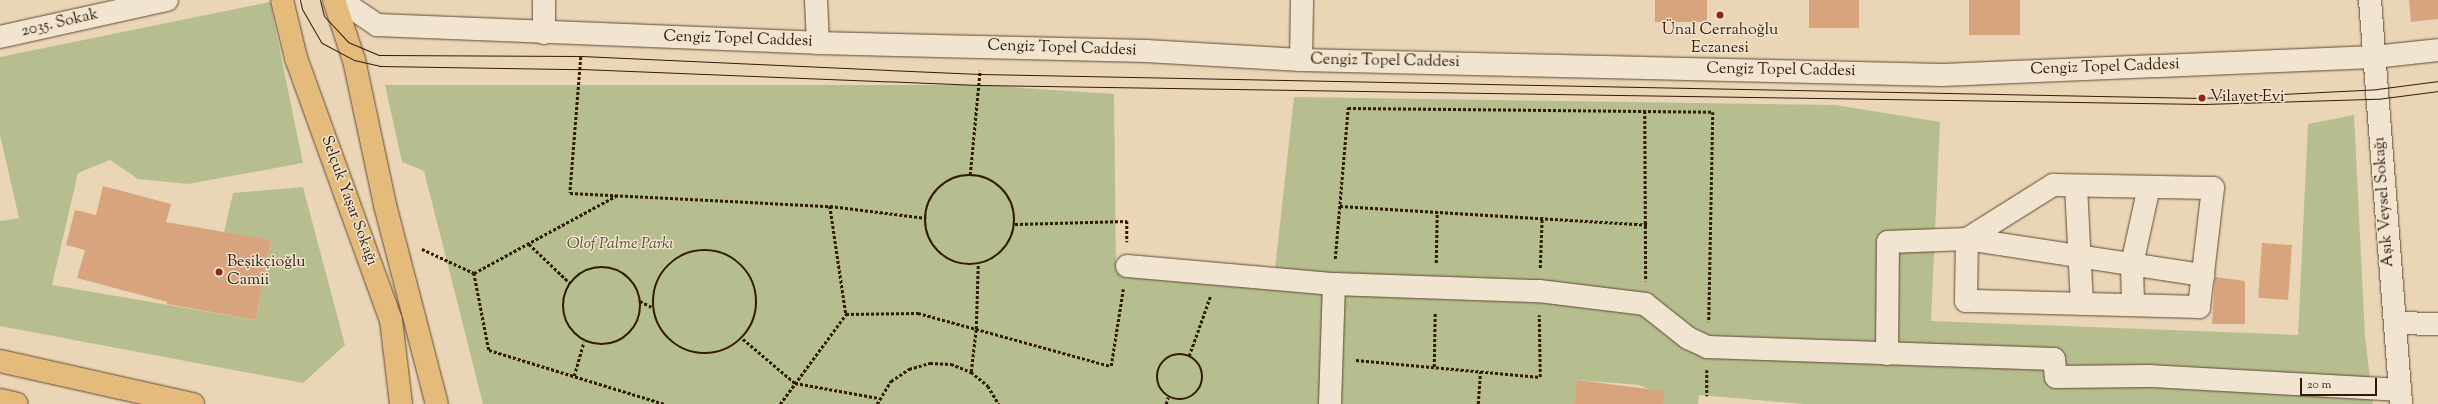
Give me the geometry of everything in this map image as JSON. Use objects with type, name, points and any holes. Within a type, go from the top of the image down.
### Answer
[{"type":"main road","name":"Selçuk Yaşar Sokağı","points":[[282,0],[296,58],[391,320],[401,404]]},
{"type":"main road","points":[[334,0],[354,60],[392,236],[437,404]]},
{"type":"main road","points":[[0,361],[193,404]]},
{"type":"main road","points":[[0,400],[17,404]]},
{"type":"street","name":"2035. Sokak","points":[[0,37],[166,0]]},
{"type":"street","name":"Cengiz Topel Caddesi","points":[[340,0],[377,25],[818,43],[1146,51],[1301,60],[1943,75],[2374,57],[2438,50]]},
{"type":"street","points":[[544,0],[544,33]]},
{"type":"street","points":[[816,0],[818,43]]},
{"type":"street","points":[[1301,60],[1302,0]]},
{"type":"street","name":"Aşık Veysel Sokağı","points":[[2370,0],[2401,397]]},
{"type":"street","points":[[2053,185],[2213,188],[2199,307],[1966,300],[1967,239],[2053,185]]},
{"type":"street","points":[[2076,186],[2081,256],[2082,304]]},
{"type":"street","points":[[2133,305],[2132,264],[2150,187]]},
{"type":"street","points":[[1887,354],[1888,242],[1967,239],[2203,275]]},
{"type":"street","points":[[1127,266],[1334,284],[1539,291],[1645,304],[1688,338],[1707,347],[2054,359],[2056,377],[2150,376],[2401,397]]},
{"type":"street","points":[[1330,404],[1334,284]]},
{"type":"street","points":[[2395,323],[2438,324]]},
{"type":"path","points":[[584,34],[570,194],[830,206],[926,218]]},
{"type":"path","points":[[970,175],[982,47]]},
{"type":"path","points":[[1334,284],[1348,108],[1713,112],[1710,313],[1707,347],[1707,396]]},
{"type":"path","points":[[1645,112],[1648,224],[1645,304]]},
{"type":"path","points":[[970,175],[985,177],[998,184],[1008,195],[1014,209],[1015,224],[1011,238],[1003,250],[991,259],[978,264],[963,264],[949,260],[937,251],[929,239],[926,218],[932,196],[942,185],[955,178],[970,175]]},
{"type":"path","points":[[474,273],[617,196]]},
{"type":"path","points":[[780,404],[846,314],[830,206]]},
{"type":"path","points":[[1340,206],[1648,224]]},
{"type":"path","points":[[1331,358],[1540,377],[1539,291],[1542,217]]},
{"type":"path","points":[[846,314],[918,313],[1111,366],[1127,266],[1127,221],[1015,224]]},
{"type":"path","points":[[392,236],[474,273]]},
{"type":"path","points":[[529,244],[570,283]]},
{"type":"path","points":[[705,249],[722,252],[738,260],[750,273],[756,290],[758,307],[753,324],[743,339],[730,349],[713,355],[690,353],[680,349],[666,338],[656,324],[652,307],[654,290],[658,280],[672,261],[687,252],[705,249]]},
{"type":"path","points":[[971,372],[976,329],[978,264]]},
{"type":"path","points":[[600,267],[613,268],[625,274],[634,283],[640,301],[639,320],[632,332],[622,340],[610,345],[597,346],[584,342],[574,334],[566,324],[563,311],[563,298],[570,283],[587,269],[600,267]]},
{"type":"path","points":[[474,273],[489,350],[664,404]]},
{"type":"path","points":[[1189,356],[1217,274]]},
{"type":"path","points":[[640,301],[652,307]]},
{"type":"path","points":[[743,339],[795,383],[879,398]]},
{"type":"path","points":[[574,376],[584,342]]},
{"type":"path","points":[[1174,356],[1189,356],[1201,366],[1203,374],[1200,388],[1196,394],[1183,400],[1168,397],[1159,386],[1158,379],[1162,364],[1174,356]]},
{"type":"path","points":[[877,404],[879,398],[892,381],[916,367],[930,363],[951,364],[971,372],[988,386],[999,404]]},
{"type":"path","points":[[1478,404],[1480,372]]},
{"type":"path","points":[[1166,404],[1168,397]]},
{"type":"green space","points":[[270,2],[303,163],[188,184],[138,179],[110,160],[78,173],[52,285],[256,320],[271,241],[224,232],[233,193],[303,187],[345,345],[303,383],[0,326],[0,221],[19,218],[0,135],[0,57]]},
{"type":"green space","name":"Olof Palme Parkı","points":[[385,85],[979,85],[1114,94],[1116,270],[1273,287],[1294,97],[1835,105],[1940,122],[1931,321],[2298,335],[2308,124],[2354,115],[2365,336],[2373,404],[1805,404],[1699,395],[1698,404],[1648,404],[1649,389],[1639,385],[1577,380],[1574,404],[483,404],[424,171],[402,162]]},
{"type":"building","points":[[1655,0],[1707,0],[1707,22],[1655,22]]},
{"type":"building","points":[[1809,0],[1859,0],[1859,28],[1809,28]]},
{"type":"building","points":[[1969,0],[2020,0],[2020,35],[1969,35]]},
{"type":"building","points":[[2409,0],[2438,0],[2438,19],[2411,22]]},
{"type":"building","points":[[103,186],[171,204],[166,222],[271,240],[256,320],[167,304],[167,302],[77,278],[85,250],[66,245],[75,210],[96,215]]},
{"type":"building","points":[[2262,243],[2292,245],[2288,300],[2258,298]]},
{"type":"building","points":[[2215,277],[2245,281],[2245,324],[2212,324]]},
{"type":"building","points":[[1577,380],[1664,391],[1663,404],[1574,404]]},
{"type":"tram line","points":[[300,0],[302,9],[322,43],[354,60],[379,66],[581,69],[979,85],[2204,104],[2377,99],[2438,91]]},
{"type":"tram line","points":[[320,0],[324,16],[348,42],[379,55],[581,56],[980,74],[2202,98],[2377,89],[2438,81]]},
{"type":"place","name":"Ünal Cerrahoğlu Eczanesi","points":[[1720,15]]},
{"type":"place","name":"Vilayet Evi","points":[[2202,98]]},
{"type":"place","name":"Beşikçioğlu Camii","points":[[219,272]]}]
